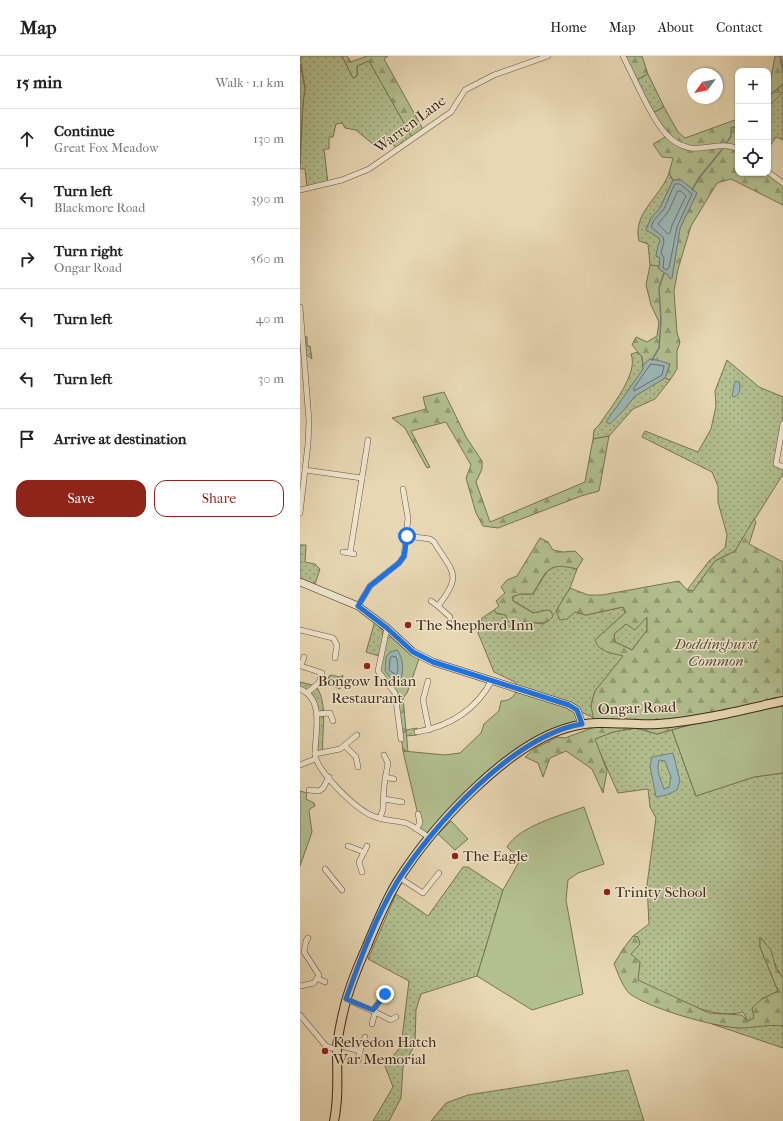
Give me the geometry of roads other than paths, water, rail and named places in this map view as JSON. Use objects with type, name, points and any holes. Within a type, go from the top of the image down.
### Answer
[{"type":"main road","name":"Ongar Road","points":[[334,1121],[338,1087],[337,1048],[346,999],[382,911],[400,878],[430,838],[486,778],[510,758],[553,732],[582,724],[609,722],[657,724],[708,717],[783,701]]},
{"type":"street","name":"Warren Lane","points":[[300,190],[342,180],[374,166],[451,112],[462,94],[470,87],[494,75],[548,56]]},
{"type":"street","points":[[623,56],[663,131],[674,142],[689,148],[721,145],[735,148]]},
{"type":"street","points":[[771,174],[783,183]]},
{"type":"street","points":[[300,307],[303,372],[309,421],[300,513]]},
{"type":"street","points":[[783,424],[776,464],[783,467]]},
{"type":"street","points":[[343,552],[352,553],[368,440]]},
{"type":"street","points":[[305,470],[362,478]]},
{"type":"street","points":[[358,606],[370,586],[399,563],[404,556],[408,518],[403,489]]},
{"type":"street","points":[[407,536],[430,539],[434,542],[451,570],[454,580],[452,586],[438,606]]},
{"type":"street","points":[[300,582],[358,606],[387,628],[413,652],[420,656],[433,662],[569,705],[577,710],[582,724]]},
{"type":"street","points":[[432,601],[450,617]]},
{"type":"street","points":[[387,628],[378,671],[395,693],[401,739]]},
{"type":"street","points":[[300,630],[333,638],[337,645],[335,658]]},
{"type":"street","points":[[304,657],[302,666],[322,673],[319,683],[308,692]]},
{"type":"street","points":[[428,680],[422,700],[428,730]]},
{"type":"street","points":[[417,732],[443,726],[469,710],[479,701],[492,680]]},
{"type":"street","points":[[300,689],[308,692],[316,704],[315,757],[320,768],[361,810],[380,818],[408,824],[430,838]]},
{"type":"street","points":[[316,716],[330,713],[333,721]]},
{"type":"street","points":[[300,765],[315,757],[334,752],[345,746],[357,735]]},
{"type":"street","points":[[345,746],[356,757],[358,767]]},
{"type":"street","points":[[380,818],[384,799],[388,763],[384,755]]},
{"type":"street","points":[[309,790],[319,791],[323,788],[329,777]]},
{"type":"street","points":[[386,777],[394,779]]},
{"type":"street","points":[[384,799],[402,802]]},
{"type":"street","points":[[416,829],[420,823],[418,814]]},
{"type":"street","points":[[348,846],[364,852]]},
{"type":"street","points":[[362,872],[359,862],[368,846]]},
{"type":"street","points":[[325,869],[342,890]]},
{"type":"street","points":[[400,878],[423,893],[439,873]]},
{"type":"street","points":[[308,938],[304,952],[318,972],[319,978]]},
{"type":"street","points":[[319,978],[326,982]]},
{"type":"street","points":[[300,986],[314,983],[319,978]]},
{"type":"street","points":[[372,1024],[374,1011],[385,994]]},
{"type":"street","points":[[346,999],[374,1011],[390,1020],[396,1017]]},
{"type":"street","points":[[300,1015],[326,1046],[360,1051]]},
{"type":"street","points":[[358,1061],[365,1037]]},
{"type":"water","points":[[673,180],[681,180],[697,193],[680,228],[672,278],[670,279],[668,275],[659,269],[660,258],[656,256],[660,242],[659,238],[646,230],[651,218],[660,208]]},
{"type":"water","points":[[650,359],[670,364],[665,378],[635,396],[610,424],[606,422],[643,369],[643,365]]},
{"type":"water","points":[[735,381],[739,382],[740,388],[735,397],[732,396]]},
{"type":"water","points":[[397,650],[401,657],[403,670],[399,681],[390,677],[385,671],[386,657],[390,652]]},
{"type":"water","points":[[673,753],[680,781],[677,790],[667,795],[656,797],[650,766],[652,757]],"holes":[[[659,760],[665,761],[671,777],[669,787],[664,789],[658,768]]]},
{"type":"waterway","points":[[780,56],[783,72]]},
{"type":"waterway","points":[[771,94],[783,84]]},
{"type":"waterway","points":[[726,144],[731,136],[731,128],[735,127]]},
{"type":"waterway","points":[[692,190],[699,178],[724,147]]},
{"type":"waterway","points":[[652,360],[659,348],[661,321],[659,288],[664,273]]},
{"type":"place","name":"The Shepherd Inn","points":[[408,625]]},
{"type":"place","name":"Bongow Indian Restaurant","points":[[367,666]]},
{"type":"place","name":"The Eagle","points":[[455,856]]},
{"type":"place","name":"Trinity School","points":[[607,892]]},
{"type":"place","name":"Kelvedon Hatch War Memorial","points":[[325,1051]]},
{"type":"park label","name":"Doddinghurst Common","points":[[716,652]]}]
